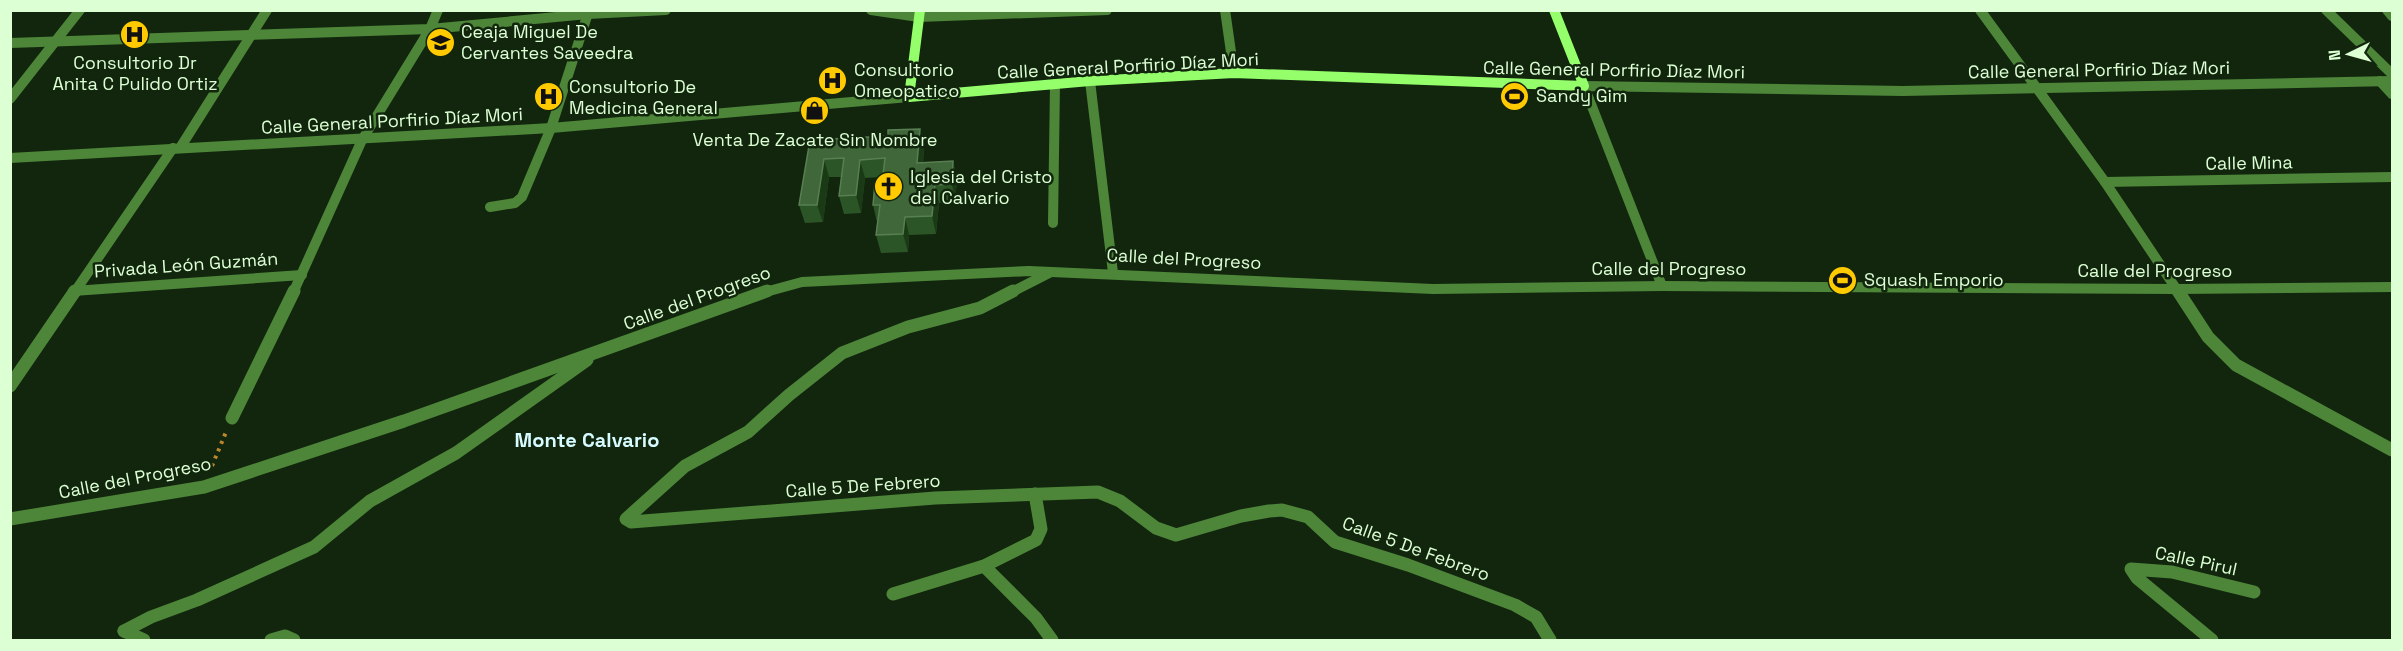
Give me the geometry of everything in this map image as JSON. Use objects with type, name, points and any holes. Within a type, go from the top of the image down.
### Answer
[{"type":"street","points":[[10,99],[80,10]]},
{"type":"street","points":[[10,386],[73,291],[176,148],[253,35],[267,10]]},
{"type":"street","points":[[232,418],[302,275],[362,140],[430,29],[438,10]]},
{"type":"street","points":[[10,42],[430,29],[589,12],[666,10]]},
{"type":"street","points":[[871,10],[920,14],[1107,10]]},
{"type":"street","points":[[1225,10],[1234,73]]},
{"type":"street","points":[[1554,10],[1662,286]]},
{"type":"street","points":[[1980,10],[2105,182],[2208,337],[2225,355],[2258,379],[2392,450]]},
{"type":"street","points":[[2326,10],[2392,74]]},
{"type":"street","points":[[2386,10],[2392,16]]},
{"type":"street","points":[[490,207],[515,203],[522,197],[551,128],[589,12]]},
{"type":"street","points":[[909,97],[920,14]]},
{"type":"street","name":"Calle General Porfirio Díaz Mori","points":[[10,158],[551,128],[1090,81],[1234,73],[1584,86],[1903,91],[2392,81]]},
{"type":"street","points":[[1090,81],[1113,273]]},
{"type":"street","points":[[2380,81],[2392,94]]},
{"type":"street","points":[[1053,223],[1055,84]]},
{"type":"street","name":"Calle Mina","points":[[2105,182],[2392,177]]},
{"type":"street","name":"Calle del Progreso","points":[[10,519],[204,486],[404,421],[758,294],[802,282],[1012,271],[1113,273],[1433,289],[1662,286],[2175,289],[2392,287]]},
{"type":"street","name":"Calle 5 De Febrero","points":[[1051,272],[1002,299],[980,308],[908,327],[842,353],[789,395],[748,432],[685,466],[626,519],[631,522],[935,498],[1086,492],[1112,495],[1158,529],[1166,534],[1176,535],[1241,516],[1282,510],[1308,517],[1335,542],[1408,565],[1515,605],[1536,616],[1550,640]]},
{"type":"street","name":"Privada León Guzmán","points":[[73,291],[302,275]]},
{"type":"street","points":[[144,640],[124,631],[151,617],[197,600],[314,547],[370,501],[456,453],[595,354]]},
{"type":"street","points":[[893,594],[984,566],[1036,540],[1041,529],[1035,494]]},
{"type":"street","points":[[984,566],[1036,618],[1052,640]]},
{"type":"street","name":"Calle Pirul","points":[[2212,640],[2137,579],[2131,569],[2142,568],[2192,576],[2254,592]]},
{"type":"street","points":[[271,640],[285,636],[294,640]]},
{"type":"path","points":[[204,486],[232,418]]},
{"type":"building","points":[[920,129],[917,163],[953,161],[952,184],[935,185],[932,216],[905,217],[903,234],[876,235],[880,205],[873,205],[875,183],[882,183],[885,158],[860,160],[856,195],[839,196],[844,158],[824,159],[817,205],[799,205],[810,140],[888,136],[888,130]]},
{"type":"place","name":"Consultorio Dr Anita C Pulido Ortiz","points":[[135,34]]},
{"type":"place","name":"Ceaja Miguel De Cervantes Saveedra","points":[[440,42]]},
{"type":"place","name":"Consultorio Omeopatico","points":[[833,80]]},
{"type":"place","name":"Sandy Gim","points":[[1515,96]]},
{"type":"place","name":"Consultorio De Medicina General","points":[[548,97]]},
{"type":"place","name":"Venta De Zacate Sin Nombre","points":[[815,111]]},
{"type":"place","name":"Iglesia del Cristo del Calvario","points":[[889,187]]},
{"type":"place","name":"Squash Emporio","points":[[1843,280]]},
{"type":"district","name":"Monte Calvario","points":[[587,440]]}]
